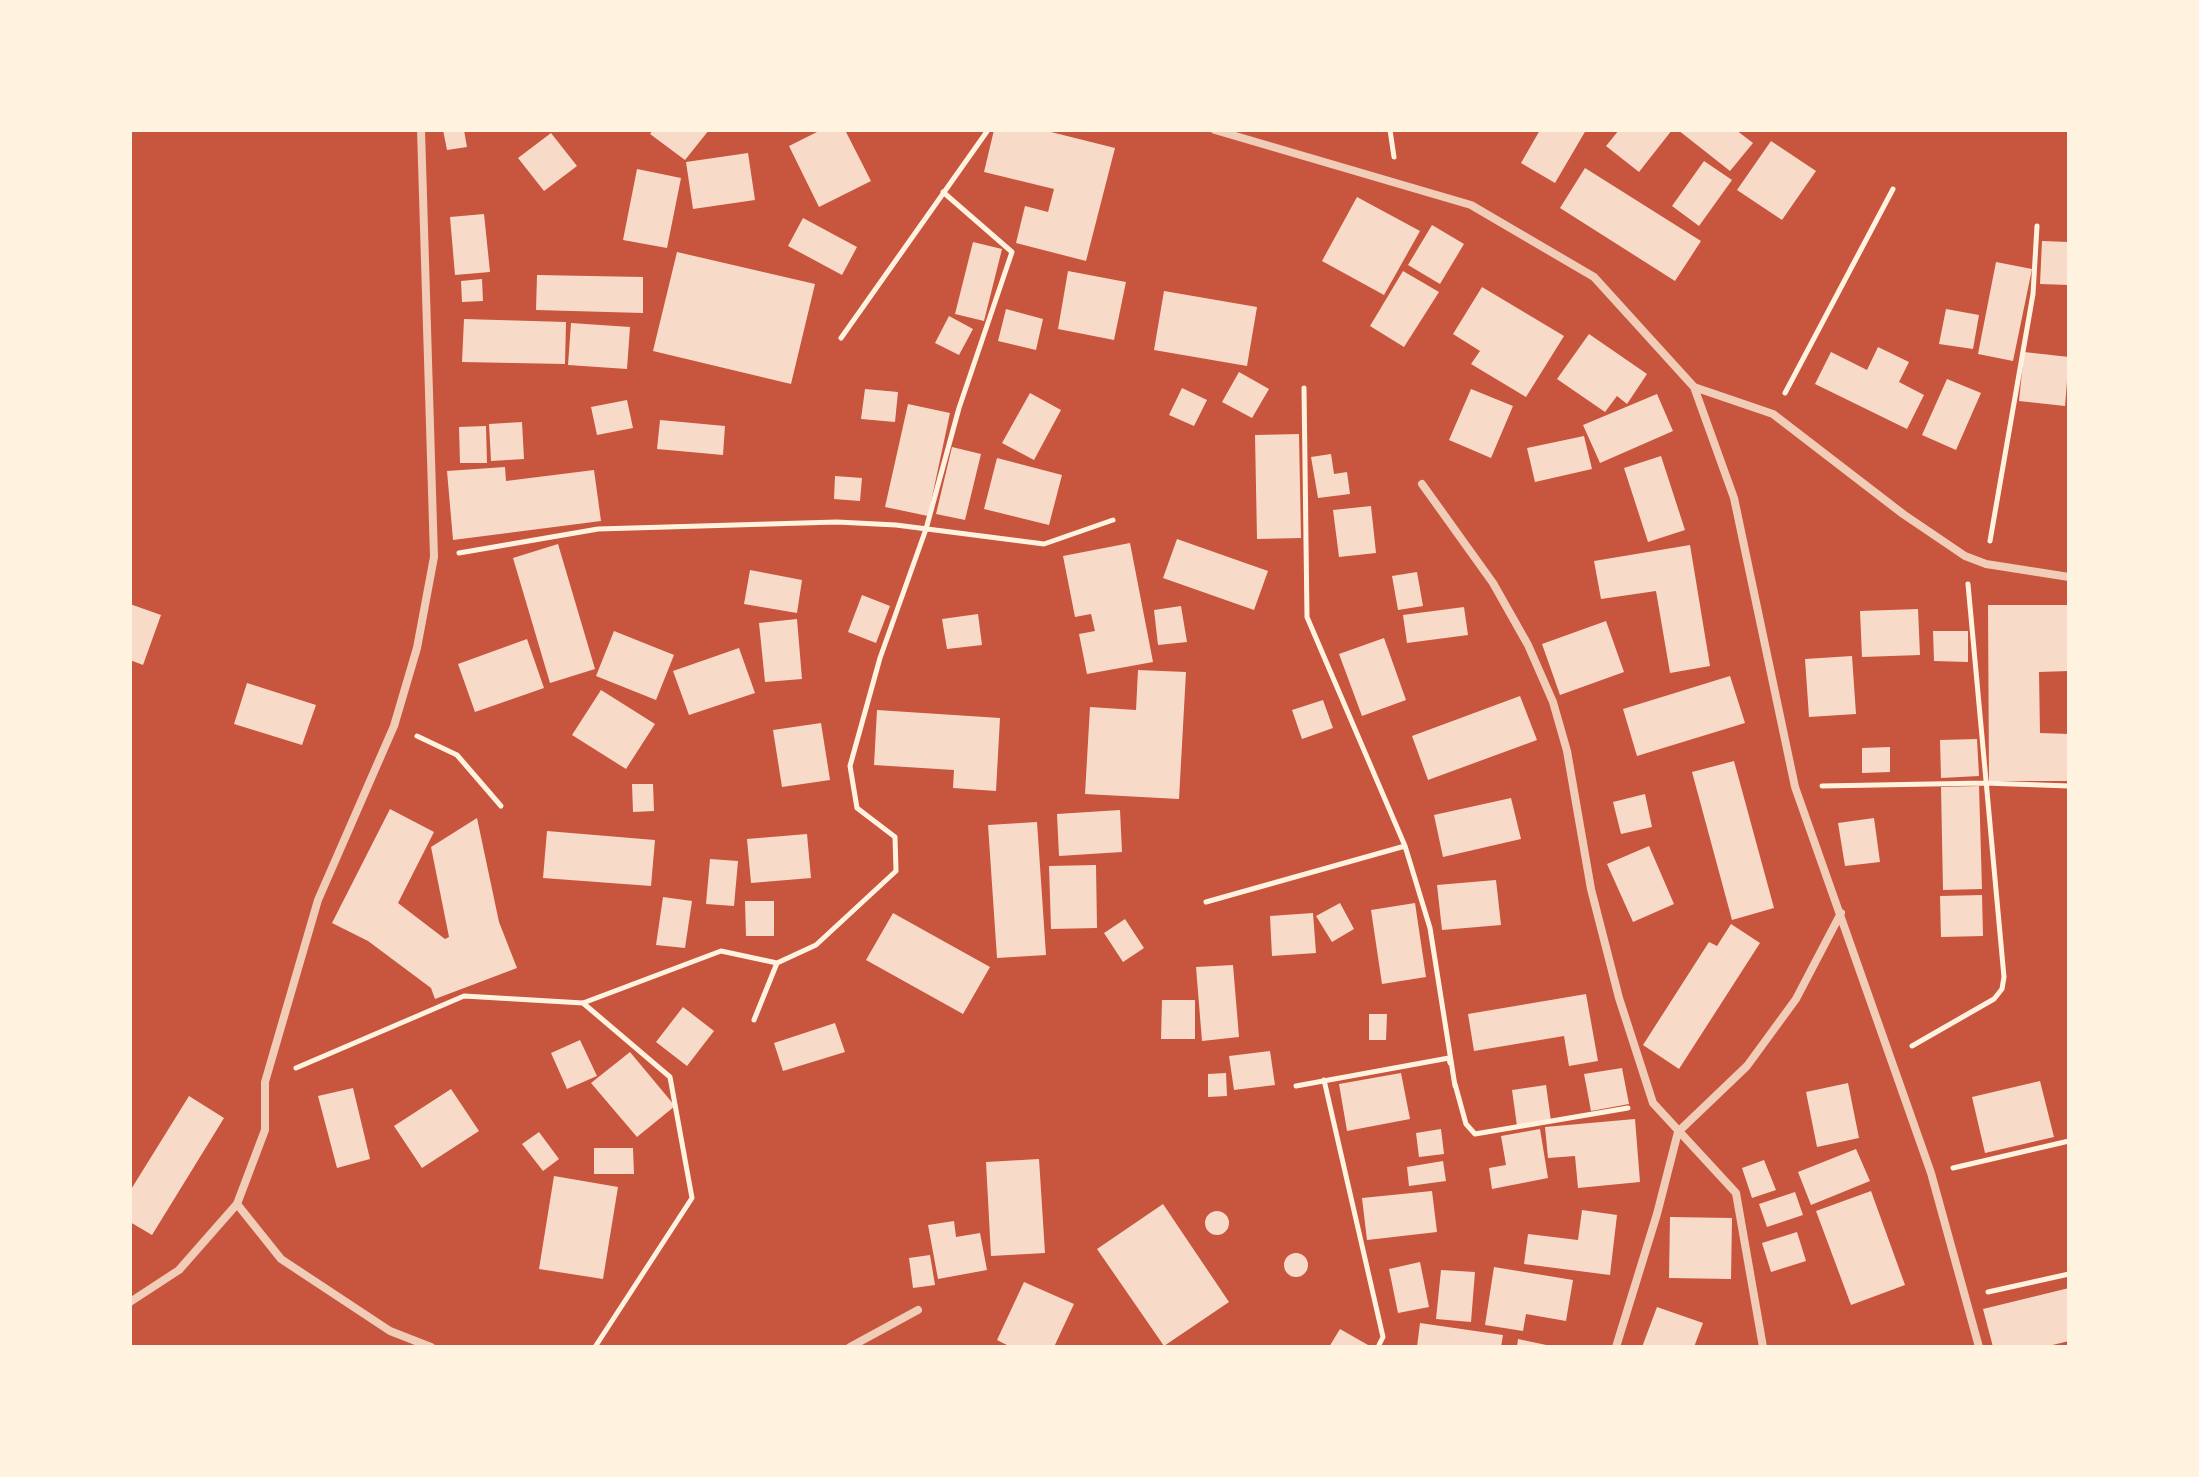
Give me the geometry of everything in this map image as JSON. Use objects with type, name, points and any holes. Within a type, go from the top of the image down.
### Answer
[{"type":"street","points":[[130,1302],[179,1270],[237,1204],[265,1130],[265,1082],[318,900],[394,726],[417,648],[434,557],[421,130]]},
{"type":"street","points":[[1215,130],[1471,205],[1594,277],[1694,387],[1734,498],[1795,787],[1931,1173],[1968,1296],[1979,1347]]},
{"type":"street","points":[[1694,387],[1773,414],[1903,514],[1965,556],[1986,564],[2069,577]]},
{"type":"street","points":[[1422,484],[1493,583],[1528,645],[1553,702],[1567,751],[1594,903],[1619,998],[1653,1103],[1736,1193],[1763,1347]]},
{"type":"street","points":[[1616,1347],[1657,1214],[1678,1132],[1747,1066],[1796,999],[1841,913]]},
{"type":"street","points":[[237,1204],[281,1259],[390,1331],[431,1347]]},
{"type":"street","points":[[850,1347],[918,1310]]},
{"type":"path","points":[[841,338],[988,130]]},
{"type":"path","points":[[1773,414],[1893,189]]},
{"type":"path","points":[[265,1082],[464,996],[583,1003],[721,951],[777,963],[816,945],[896,871],[895,837],[857,808],[850,766],[880,658],[926,529],[959,408],[1012,252],[943,192]]},
{"type":"path","points":[[1986,564],[2033,294],[2037,226]]},
{"type":"path","points":[[1304,388],[1307,617],[1405,846],[1430,928],[1455,1086]]},
{"type":"path","points":[[434,557],[598,529],[837,522],[926,529],[1044,544],[1113,520]]},
{"type":"path","points":[[1892,1057],[1994,999],[2002,989],[1965,556]]},
{"type":"path","points":[[394,726],[457,755],[501,806]]},
{"type":"path","points":[[1795,787],[1985,783],[2069,786]]},
{"type":"path","points":[[1206,902],[1405,846]]},
{"type":"path","points":[[754,1020],[777,963]]},
{"type":"path","points":[[583,1003],[670,1077],[692,1198],[595,1347]]},
{"type":"path","points":[[1296,1086],[1449,1058],[1466,1124],[1475,1134],[1653,1103]]},
{"type":"path","points":[[1324,1080],[1383,1337],[1378,1347]]},
{"type":"path","points":[[1931,1173],[2069,1141]]},
{"type":"path","points":[[1968,1296],[2069,1274]]},
{"type":"building","points":[[443,130],[464,130],[467,147],[447,150]]},
{"type":"building","points":[[653,130],[709,130],[685,160],[650,134]]},
{"type":"building","points":[[821,130],[845,130],[871,181],[819,207],[789,146]]},
{"type":"building","points":[[994,130],[1043,130],[1115,148],[1086,261],[1016,243],[1025,206],[1048,212],[1054,189],[984,172]]},
{"type":"building","points":[[1540,130],[1586,130],[1555,183],[1521,163]]},
{"type":"building","points":[[1619,130],[1672,130],[1639,172],[1606,146]]},
{"type":"building","points":[[1678,130],[1736,130],[1753,143],[1730,171]]},
{"type":"building","points":[[551,133],[577,166],[544,191],[518,158]]},
{"type":"building","points":[[1771,141],[1816,171],[1782,220],[1737,190]]},
{"type":"building","points":[[748,153],[755,200],[693,209],[686,162]]},
{"type":"building","points":[[1704,161],[1732,180],[1699,226],[1672,206]]},
{"type":"building","points":[[1585,168],[1701,241],[1675,281],[1560,208]]},
{"type":"building","points":[[637,169],[681,178],[667,248],[623,240]]},
{"type":"building","points":[[1357,197],[1420,231],[1384,295],[1322,261]]},
{"type":"building","points":[[484,214],[490,272],[455,275],[450,217]]},
{"type":"building","points":[[803,218],[857,247],[842,275],[788,246]]},
{"type":"building","points":[[1432,225],[1464,244],[1440,284],[1408,265]]},
{"type":"building","points":[[2042,241],[2069,242],[2069,285],[2040,284]]},
{"type":"building","points":[[973,242],[1002,249],[984,321],[955,314]]},
{"type":"building","points":[[677,252],[815,284],[791,384],[653,351]]},
{"type":"building","points":[[1996,262],[2032,269],[2013,361],[1978,354]]},
{"type":"building","points":[[1068,271],[1126,282],[1114,340],[1058,329]]},
{"type":"building","points":[[1403,271],[1439,292],[1404,347],[1370,326]]},
{"type":"building","points":[[537,275],[643,277],[643,313],[536,310]]},
{"type":"building","points":[[482,279],[483,301],[462,302],[461,281]]},
{"type":"building","points":[[1482,287],[1564,336],[1526,397],[1471,364],[1480,351],[1453,334]]},
{"type":"building","points":[[1164,291],[1257,307],[1247,366],[1154,350]]},
{"type":"building","points":[[1006,309],[1043,319],[1036,350],[998,341]]},
{"type":"building","points":[[1946,309],[1979,315],[1973,349],[1939,344]]},
{"type":"building","points":[[949,316],[973,329],[959,355],[935,343]]},
{"type":"building","points":[[464,319],[566,322],[565,364],[462,362]]},
{"type":"building","points":[[571,323],[630,327],[627,369],[568,365]]},
{"type":"building","points":[[1589,334],[1647,374],[1627,404],[1617,396],[1605,412],[1557,379]]},
{"type":"building","points":[[1878,347],[1909,362],[1899,382],[1924,395],[1907,429],[1815,384],[1831,352],[1867,370]]},
{"type":"building","points":[[2024,352],[2069,357],[2065,406],[2019,401]]},
{"type":"building","points":[[1239,372],[1269,389],[1252,418],[1222,402]]},
{"type":"building","points":[[1947,379],[1981,393],[1956,450],[1922,435]]},
{"type":"building","points":[[1182,388],[1207,400],[1194,426],[1169,415]]},
{"type":"building","points":[[865,389],[898,392],[895,422],[861,419]]},
{"type":"building","points":[[1471,389],[1513,406],[1491,458],[1449,440]]},
{"type":"building","points":[[1030,393],[1061,410],[1034,460],[1002,443]]},
{"type":"building","points":[[1657,394],[1673,431],[1600,463],[1583,425]]},
{"type":"building","points":[[627,400],[633,428],[597,435],[591,407]]},
{"type":"building","points":[[908,404],[950,413],[928,516],[885,507]]},
{"type":"building","points":[[660,420],[725,426],[723,455],[657,449]]},
{"type":"building","points":[[522,422],[524,459],[491,461],[489,424]]},
{"type":"building","points":[[486,426],[487,463],[460,463],[459,427]]},
{"type":"building","points":[[1299,434],[1301,538],[1257,539],[1255,435]]},
{"type":"building","points":[[1584,436],[1592,469],[1535,482],[1527,448]]},
{"type":"building","points":[[952,447],[981,454],[965,520],[936,514]]},
{"type":"building","points":[[1331,454],[1334,474],[1347,472],[1350,494],[1318,498],[1311,457]]},
{"type":"building","points":[[1661,456],[1685,530],[1648,542],[1624,468]]},
{"type":"building","points":[[997,458],[1062,475],[1049,525],[984,509]]},
{"type":"building","points":[[505,467],[506,481],[594,470],[601,521],[453,540],[447,471]]},
{"type":"building","points":[[835,476],[862,478],[860,501],[834,499]]},
{"type":"building","points":[[1371,506],[1376,553],[1339,557],[1333,510]]},
{"type":"building","points":[[1177,539],[1268,571],[1254,610],[1163,578]]},
{"type":"building","points":[[1130,543],[1153,662],[1087,674],[1079,634],[1095,631],[1091,614],[1075,617],[1063,556]]},
{"type":"building","points":[[558,544],[595,669],[550,683],[513,558]]},
{"type":"building","points":[[1690,545],[1710,666],[1670,673],[1656,591],[1601,599],[1594,561]]},
{"type":"building","points":[[750,570],[802,580],[797,613],[744,604]]},
{"type":"building","points":[[1417,572],[1423,606],[1398,610],[1392,576]]},
{"type":"building","points":[[862,595],[890,606],[876,643],[848,632]]},
{"type":"building","points":[[130,604],[161,615],[143,665],[130,660]]},
{"type":"building","points":[[1988,605],[2069,605],[2069,671],[2039,672],[2040,733],[2069,734],[2069,781],[1989,781]]},
{"type":"building","points":[[1181,606],[1187,642],[1158,645],[1154,610]]},
{"type":"building","points":[[1464,607],[1468,635],[1407,643],[1403,615]]},
{"type":"building","points":[[1918,609],[1920,655],[1862,657],[1860,611]]},
{"type":"building","points":[[978,614],[982,645],[947,649],[942,619]]},
{"type":"building","points":[[797,619],[802,679],[765,682],[759,623]]},
{"type":"building","points":[[1606,621],[1624,672],[1560,695],[1542,644]]},
{"type":"building","points":[[614,631],[674,655],[656,700],[596,676]]},
{"type":"building","points":[[1933,631],[1968,631],[1968,662],[1934,661]]},
{"type":"building","points":[[1384,638],[1406,700],[1362,716],[1339,654]]},
{"type":"building","points":[[527,639],[544,688],[475,712],[458,664]]},
{"type":"building","points":[[739,648],[755,693],[689,715],[673,671]]},
{"type":"building","points":[[1852,656],[1856,714],[1809,717],[1805,659]]},
{"type":"building","points":[[1138,670],[1186,672],[1179,799],[1085,794],[1090,707],[1136,710]]},
{"type":"building","points":[[1730,676],[1745,723],[1637,756],[1623,709]]},
{"type":"building","points":[[247,683],[316,705],[302,745],[234,724]]},
{"type":"building","points":[[601,690],[655,724],[626,769],[572,735]]},
{"type":"building","points":[[1520,696],[1537,740],[1428,780],[1412,736]]},
{"type":"building","points":[[1323,700],[1333,728],[1302,739],[1292,710]]},
{"type":"building","points":[[877,710],[1000,718],[996,791],[953,788],[954,770],[874,765]]},
{"type":"building","points":[[821,723],[830,780],[782,787],[773,730]]},
{"type":"building","points":[[1977,739],[1979,776],[1941,778],[1940,740]]},
{"type":"building","points":[[1890,747],[1890,772],[1862,773],[1862,748]]},
{"type":"building","points":[[1734,761],[1774,908],[1732,920],[1692,772]]},
{"type":"building","points":[[632,784],[653,784],[654,811],[633,812]]},
{"type":"building","points":[[1979,786],[1982,889],[1943,890],[1941,787]]},
{"type":"building","points":[[1645,794],[1652,827],[1621,834],[1613,802]]},
{"type":"building","points":[[1511,798],[1521,839],[1443,857],[1434,815]]},
{"type":"building","points":[[390,809],[434,832],[398,903],[445,939],[449,937],[431,847],[477,818],[499,922],[517,968],[435,999],[431,988],[368,941],[332,923]]},
{"type":"building","points":[[1120,810],[1122,852],[1059,856],[1057,814]]},
{"type":"building","points":[[1874,818],[1880,862],[1845,866],[1838,823]]},
{"type":"building","points":[[1037,822],[1046,955],[997,958],[988,825]]},
{"type":"building","points":[[547,831],[655,840],[651,886],[543,878]]},
{"type":"building","points":[[807,834],[811,878],[751,883],[747,839]]},
{"type":"building","points":[[1649,846],[1674,904],[1633,922],[1607,864]]},
{"type":"building","points":[[710,859],[738,861],[734,906],[706,904]]},
{"type":"building","points":[[1096,865],[1097,928],[1051,929],[1049,866]]},
{"type":"building","points":[[1496,880],[1501,925],[1442,930],[1437,885]]},
{"type":"building","points":[[1982,895],[1983,936],[1941,937],[1940,896]]},
{"type":"building","points":[[663,897],[692,901],[685,948],[656,945]]},
{"type":"building","points":[[745,901],[774,901],[774,936],[746,936]]},
{"type":"building","points":[[1340,903],[1354,929],[1332,942],[1316,916]]},
{"type":"building","points":[[1415,903],[1426,977],[1382,984],[1371,910]]},
{"type":"building","points":[[893,913],[990,967],[963,1014],[866,960]]},
{"type":"building","points":[[1313,913],[1316,953],[1272,956],[1270,916]]},
{"type":"building","points":[[1125,919],[1144,948],[1123,962],[1104,933]]},
{"type":"building","points":[[1731,924],[1760,943],[1679,1069],[1643,1045],[1709,942],[1717,946]]},
{"type":"building","points":[[1233,965],[1239,1037],[1202,1041],[1196,967]]},
{"type":"building","points":[[1586,994],[1598,1061],[1569,1066],[1564,1036],[1474,1051],[1468,1014]]},
{"type":"building","points":[[1162,1000],[1195,1000],[1195,1039],[1161,1039]]},
{"type":"building","points":[[683,1007],[714,1031],[687,1066],[656,1042]]},
{"type":"building","points":[[1369,1014],[1387,1014],[1386,1040],[1369,1040]]},
{"type":"building","points":[[835,1023],[845,1052],[783,1071],[774,1043]]},
{"type":"building","points":[[580,1040],[597,1076],[567,1089],[551,1053]]},
{"type":"building","points":[[1270,1051],[1275,1085],[1234,1090],[1229,1056]]},
{"type":"building","points":[[630,1052],[675,1106],[637,1137],[591,1083]]},
{"type":"building","points":[[1622,1068],[1629,1104],[1591,1111],[1584,1074]]},
{"type":"building","points":[[1226,1073],[1227,1096],[1208,1097],[1208,1074]]},
{"type":"building","points":[[1401,1073],[1410,1119],[1347,1131],[1339,1084]]},
{"type":"building","points":[[2040,1081],[2054,1137],[1985,1153],[1972,1097]]},
{"type":"building","points":[[1848,1083],[1859,1138],[1817,1147],[1806,1092]]},
{"type":"building","points":[[1546,1085],[1551,1121],[1517,1126],[1512,1090]]},
{"type":"building","points":[[353,1088],[370,1159],[337,1168],[318,1096]]},
{"type":"building","points":[[451,1089],[479,1131],[422,1168],[394,1126]]},
{"type":"building","points":[[189,1096],[224,1118],[152,1235],[130,1222],[130,1191]]},
{"type":"building","points":[[1635,1119],[1640,1182],[1578,1188],[1575,1156],[1548,1158],[1545,1127]]},
{"type":"building","points":[[1441,1129],[1444,1154],[1419,1157],[1416,1133]]},
{"type":"building","points":[[1540,1129],[1548,1178],[1492,1189],[1489,1168],[1506,1165],[1501,1136]]},
{"type":"building","points":[[539,1132],[559,1159],[543,1171],[522,1144]]},
{"type":"building","points":[[594,1148],[633,1148],[634,1174],[594,1174]]},
{"type":"building","points":[[1856,1149],[1870,1181],[1811,1205],[1798,1172]]},
{"type":"building","points":[[1039,1159],[1045,1253],[991,1256],[986,1162]]},
{"type":"building","points":[[1764,1160],[1776,1190],[1752,1198],[1742,1168]]},
{"type":"building","points":[[1443,1161],[1446,1181],[1409,1186],[1407,1167]]},
{"type":"building","points":[[554,1176],[618,1187],[603,1279],[539,1269]]},
{"type":"building","points":[[1432,1191],[1437,1232],[1367,1240],[1362,1198]]},
{"type":"building","points":[[1871,1191],[1905,1285],[1851,1305],[1816,1211]]},
{"type":"building","points":[[1795,1192],[1803,1215],[1767,1227],[1759,1204]]},
{"type":"building","points":[[1163,1204],[1229,1302],[1164,1346],[1097,1249]]},
{"type":"building","points":[[1582,1210],[1617,1215],[1610,1275],[1524,1264],[1528,1234],[1578,1240]]},
{"type":"building","points":[[1217,1211],[1226,1214],[1229,1223],[1226,1232],[1217,1235],[1208,1232],[1205,1223],[1208,1214]]},
{"type":"building","points":[[1670,1217],[1732,1218],[1731,1279],[1669,1278]]},
{"type":"building","points":[[954,1221],[956,1237],[980,1233],[987,1270],[938,1279],[928,1225]]},
{"type":"building","points":[[1797,1232],[1806,1261],[1771,1272],[1762,1243]]},
{"type":"building","points":[[1296,1253],[1305,1256],[1308,1265],[1305,1274],[1296,1277],[1287,1274],[1284,1265],[1287,1256]]},
{"type":"building","points":[[930,1255],[935,1285],[913,1288],[909,1258]]},
{"type":"building","points":[[1420,1262],[1429,1307],[1398,1313],[1389,1269]]},
{"type":"building","points":[[1494,1267],[1573,1280],[1566,1321],[1526,1314],[1523,1331],[1485,1325]]},
{"type":"building","points":[[1441,1270],[1475,1272],[1471,1322],[1436,1319]]},
{"type":"building","points":[[1024,1282],[1074,1304],[1054,1347],[1011,1347],[997,1340]]},
{"type":"building","points":[[2069,1288],[2069,1341],[2044,1347],[1993,1347],[1983,1309]]},
{"type":"building","points":[[1657,1307],[1703,1323],[1694,1347],[1642,1347]]},
{"type":"building","points":[[1420,1323],[1503,1335],[1501,1347],[1417,1347]]},
{"type":"building","points":[[1340,1329],[1368,1345],[1329,1347]]},
{"type":"building","points":[[1518,1339],[1551,1346],[1551,1347],[1517,1347]]}]
